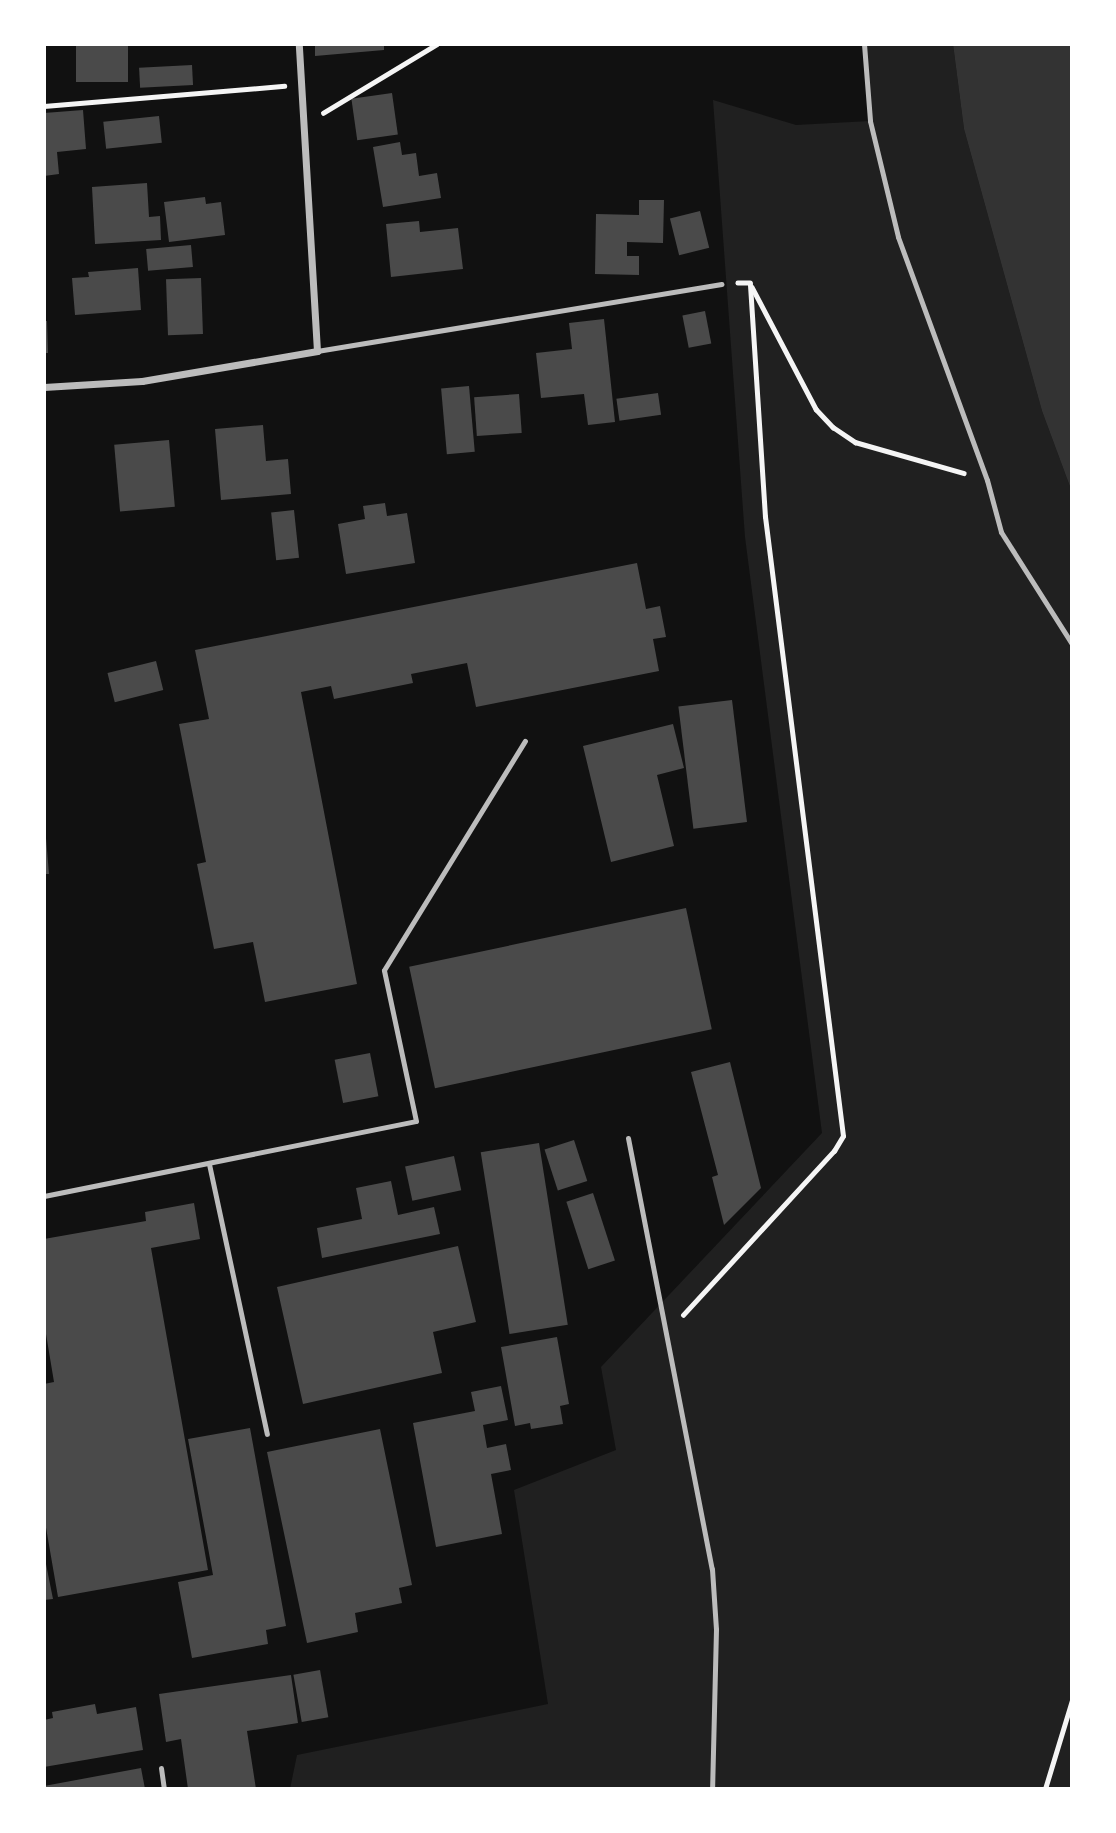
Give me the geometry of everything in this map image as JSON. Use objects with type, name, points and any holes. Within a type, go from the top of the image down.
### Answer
[{"type":"street","points":[[44,387],[142,381],[317,351],[299,44]]},
{"type":"lane","points":[[864,44],[870,121],[898,237],[1011,553],[1072,644]]},
{"type":"lane","points":[[317,351],[721,284]]},
{"type":"lane","points":[[44,1196],[416,1121],[384,970],[525,741]]},
{"type":"lane","points":[[628,1139],[712,1569],[716,1629],[712,1789]]},
{"type":"lane","points":[[209,1164],[267,1434]]},
{"type":"lane","points":[[161,1768],[164,1789]]},
{"type":"path","points":[[305,124],[437,44]]},
{"type":"path","points":[[44,106],[302,85]]},
{"type":"path","points":[[750,283],[816,409],[833,427],[855,442],[987,480]]},
{"type":"path","points":[[721,284],[750,283]]},
{"type":"path","points":[[666,1333],[834,1151],[843,1136],[766,525],[750,283]]},
{"type":"path","points":[[1045,1789],[1072,1700]]},
{"type":"shaded area","points":[[864,44],[953,44],[964,129],[1042,411],[1072,492],[1072,1789],[290,1789],[297,1755],[548,1704],[514,1490],[616,1450],[601,1367],[822,1133],[745,537],[713,100],[796,125],[870,121]]},
{"type":"shaded area","points":[[953,44],[1072,44],[1072,492],[1042,411],[964,129]]},
{"type":"building","points":[[76,44],[128,44],[128,82],[76,82]]},
{"type":"building","points":[[315,44],[384,44],[384,50],[315,56]]},
{"type":"building","points":[[192,65],[193,85],[140,88],[139,68]]},
{"type":"building","points":[[392,93],[398,135],[357,140],[351,99]]},
{"type":"building","points":[[83,110],[86,149],[57,152],[59,174],[44,176],[44,113]]},
{"type":"building","points":[[159,116],[162,143],[106,149],[103,122]]},
{"type":"building","points":[[400,142],[402,155],[416,153],[419,176],[437,173],[441,198],[383,207],[373,147]]},
{"type":"building","points":[[147,183],[149,217],[160,216],[161,240],[95,244],[92,187]]},
{"type":"building","points":[[205,197],[206,204],[221,202],[225,235],[169,242],[164,202]]},
{"type":"building","points":[[639,200],[664,200],[663,243],[627,242],[627,256],[639,256],[639,275],[595,274],[596,214],[639,215]]},
{"type":"building","points":[[700,211],[709,248],[679,255],[670,218]]},
{"type":"building","points":[[419,221],[420,232],[458,228],[463,269],[391,277],[386,224]]},
{"type":"building","points":[[191,245],[193,267],[148,271],[146,249]]},
{"type":"building","points":[[138,268],[141,310],[75,315],[72,278],[89,277],[88,272]]},
{"type":"building","points":[[201,278],[203,334],[168,335],[166,279]]},
{"type":"building","points":[[705,311],[711,343],[689,348],[682,315]]},
{"type":"building","points":[[604,319],[615,422],[588,425],[584,394],[541,398],[536,353],[572,349],[569,323]]},
{"type":"building","points":[[44,321],[47,321],[48,353],[44,353]]},
{"type":"building","points":[[469,386],[475,452],[447,454],[441,388]]},
{"type":"building","points":[[658,393],[661,415],[619,421],[616,399]]},
{"type":"building","points":[[519,394],[522,433],[477,436],[474,397]]},
{"type":"building","points":[[263,425],[266,461],[288,459],[291,494],[221,500],[215,429]]},
{"type":"building","points":[[169,440],[175,507],[120,512],[114,445]]},
{"type":"building","points":[[385,503],[387,516],[407,513],[415,563],[346,574],[338,524],[365,519],[363,506]]},
{"type":"building","points":[[294,510],[299,558],[276,560],[271,512]]},
{"type":"building","points":[[637,563],[646,609],[660,606],[666,637],[653,639],[659,671],[476,707],[467,663],[411,674],[413,683],[334,699],[331,686],[301,692],[357,984],[265,1002],[253,942],[214,949],[197,864],[206,862],[179,724],[209,719],[195,650]]},
{"type":"building","points":[[156,661],[163,690],[115,702],[107,673]]},
{"type":"building","points":[[732,700],[747,822],[693,829],[678,707]]},
{"type":"building","points":[[673,724],[684,768],[657,775],[674,846],[611,862],[583,746]]},
{"type":"building","points":[[46,838],[49,874],[44,874]]},
{"type":"building","points":[[686,908],[712,1029],[435,1088],[409,967]]},
{"type":"building","points":[[370,1053],[378,1096],[343,1103],[335,1060]]},
{"type":"building","points":[[730,1062],[761,1188],[724,1225],[712,1177],[718,1175],[691,1072]]},
{"type":"building","points":[[574,1140],[587,1181],[558,1190],[545,1150]]},
{"type":"building","points":[[539,1143],[568,1325],[510,1334],[481,1152]]},
{"type":"building","points":[[454,1156],[461,1190],[412,1201],[405,1166]]},
{"type":"building","points":[[391,1181],[398,1215],[434,1207],[440,1234],[322,1258],[317,1228],[362,1219],[356,1188]]},
{"type":"building","points":[[593,1193],[615,1261],[588,1269],[566,1202]]},
{"type":"building","points":[[194,1203],[200,1239],[151,1248],[208,1570],[58,1597],[44,1516],[44,1384],[54,1382],[44,1322],[44,1239],[146,1221],[145,1212]]},
{"type":"building","points":[[458,1246],[476,1322],[433,1332],[442,1373],[303,1404],[277,1287]]},
{"type":"building","points":[[557,1337],[569,1404],[560,1406],[563,1424],[531,1429],[530,1423],[515,1426],[501,1347]]},
{"type":"building","points":[[501,1386],[508,1420],[483,1425],[487,1448],[506,1444],[511,1470],[491,1474],[502,1534],[436,1547],[413,1423],[475,1411],[471,1392]]},
{"type":"building","points":[[250,1428],[286,1626],[266,1630],[268,1644],[192,1658],[178,1582],[213,1575],[188,1439]]},
{"type":"building","points":[[380,1429],[412,1585],[399,1588],[402,1603],[355,1613],[358,1632],[307,1643],[267,1452]]},
{"type":"building","points":[[44,1554],[53,1599],[44,1600]]},
{"type":"building","points":[[320,1670],[328,1717],[302,1722],[293,1675]]},
{"type":"building","points":[[291,1675],[298,1723],[247,1731],[256,1789],[188,1789],[181,1739],[166,1742],[159,1694]]},
{"type":"building","points":[[95,1704],[97,1714],[136,1707],[143,1750],[44,1767],[44,1720],[53,1718],[52,1712]]},
{"type":"building","points":[[141,1768],[145,1789],[44,1789],[44,1786]]}]
